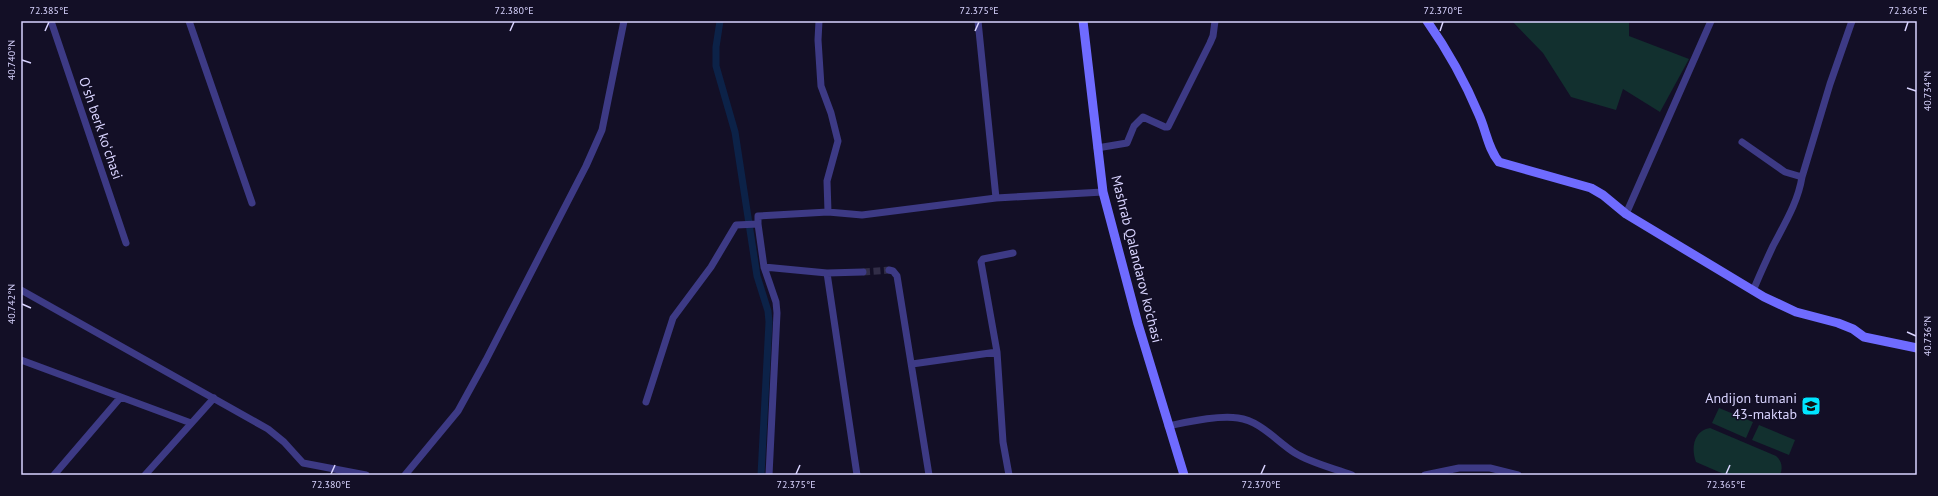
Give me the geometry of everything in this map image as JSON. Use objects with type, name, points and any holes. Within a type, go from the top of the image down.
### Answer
[{"type":"street","name":"Oʻsh berk koʻchasi","points":[[51,21],[126,243]]},
{"type":"street","points":[[189,21],[252,203]]},
{"type":"street","points":[[405,475],[458,411],[486,360],[586,166],[602,130],[624,21]]},
{"type":"street","points":[[819,21],[818,40],[821,86],[831,112],[838,141],[827,181],[828,212]]},
{"type":"street","points":[[978,21],[996,198]]},
{"type":"street","name":"Mashrab Qalandarov ko'chasi","points":[[1083,21],[1103,192],[1138,324],[1184,475]]},
{"type":"street","points":[[1097,148],[1127,143],[1134,126],[1144,117],[1165,128],[1168,127],[1210,43],[1213,36],[1215,21]]},
{"type":"street","points":[[1427,21],[1441,42],[1479,114],[1493,154],[1500,162],[1591,188],[1603,195],[1626,214],[1753,291],[1788,308],[1838,323],[1853,329],[1864,336],[1917,348]]},
{"type":"street","points":[[1626,214],[1711,21]]},
{"type":"street","points":[[1753,291],[1764,264],[1793,207],[1799,191],[1830,84],[1852,21]]},
{"type":"street","points":[[1742,142],[1785,172],[1802,177]]},
{"type":"street","points":[[769,475],[777,313],[776,302],[764,266],[757,224],[758,216],[828,212],[862,215],[996,198],[1103,192]]},
{"type":"street","points":[[646,402],[673,318],[711,267],[736,225],[757,224]]},
{"type":"street","points":[[1009,475],[1004,442],[997,352],[980,262],[982,258],[1012,253]]},
{"type":"street","points":[[764,266],[827,272],[863,272]]},
{"type":"street","points":[[889,270],[896,273],[897,276],[929,475]]},
{"type":"street","points":[[827,272],[857,475]]},
{"type":"street","points":[[21,290],[268,429],[284,442],[303,464],[366,475]]},
{"type":"street","points":[[912,364],[997,352]]},
{"type":"street","points":[[21,360],[120,398],[191,423]]},
{"type":"street","points":[[54,475],[120,398]]},
{"type":"street","points":[[145,475],[214,398]]},
{"type":"street","points":[[1168,426],[1204,420],[1238,418],[1253,422],[1271,434],[1294,453],[1352,475]]},
{"type":"street","points":[[1425,475],[1459,468],[1490,468],[1518,475]]},
{"type":"green space","points":[[1512,21],[1629,21],[1629,36],[1689,59],[1660,112],[1623,89],[1616,110],[1571,97],[1543,53]]},
{"type":"green space","points":[[1719,408],[1753,422],[1746,438],[1712,423]]},
{"type":"green space","points":[[1759,425],[1795,440],[1789,455],[1752,440]]},
{"type":"green space","points":[[1710,428],[1776,456],[1780,460],[1780,475],[1726,475],[1696,462],[1694,457],[1695,441],[1700,433]]},
{"type":"waterway","points":[[720,21],[716,47],[716,66],[735,132],[757,276],[768,311],[769,322],[761,475]]},
{"type":"tunnel","points":[[863,272],[889,270]]},
{"type":"place","name":"Andijon tumani 43-maktab","points":[[1811,406]]}]
